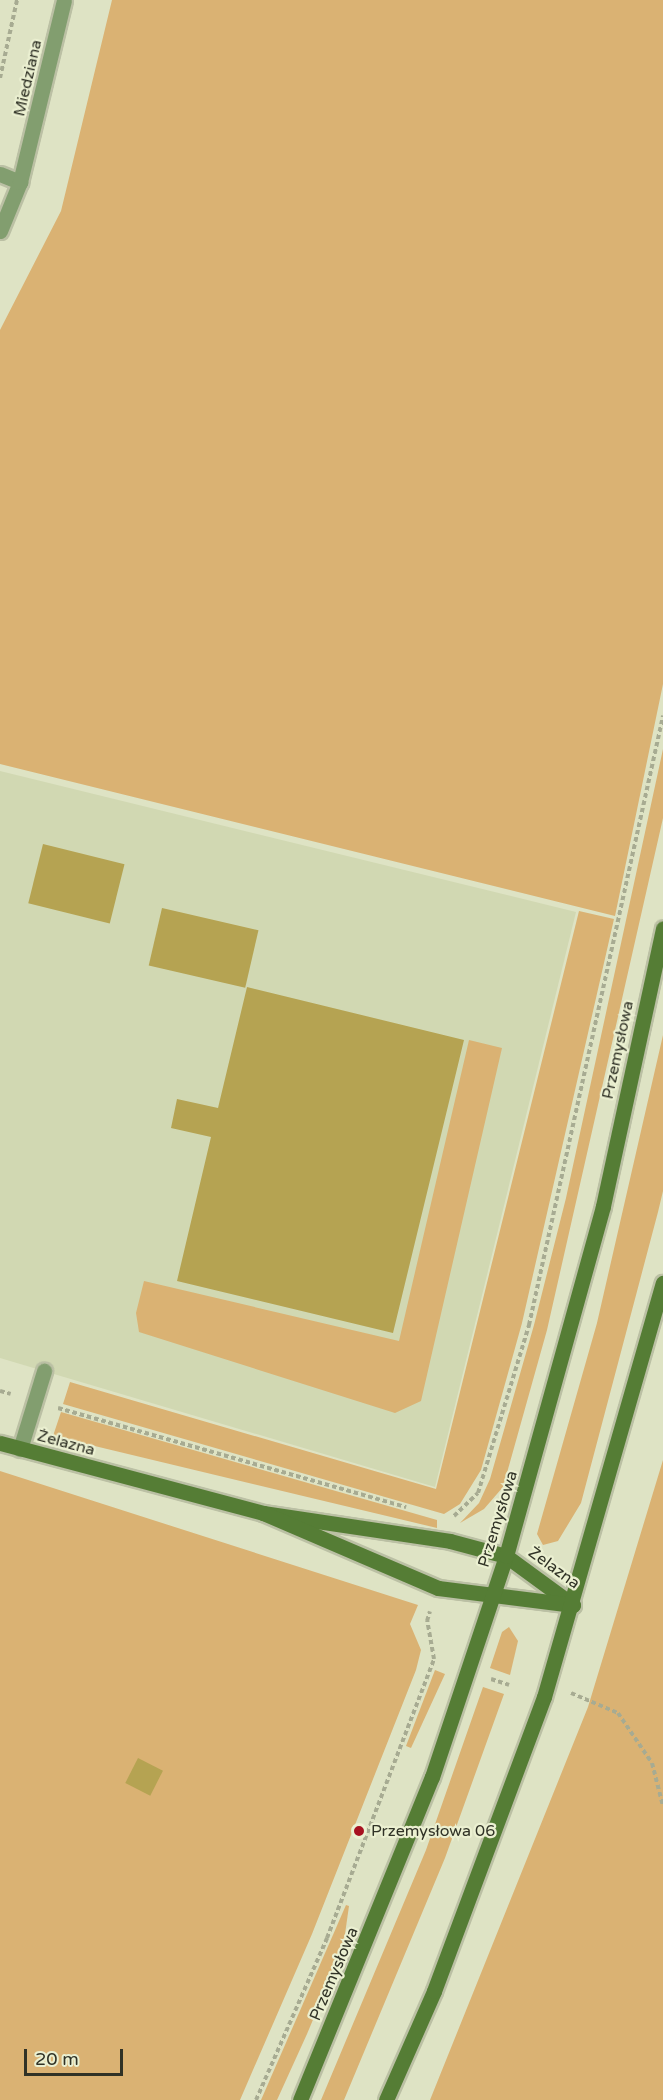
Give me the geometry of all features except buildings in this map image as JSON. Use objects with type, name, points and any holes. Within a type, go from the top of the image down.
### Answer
[{"type":"main road","name":"Przemysłowa","points":[[300,2100],[432,1777],[506,1556],[603,1206],[663,928]]},
{"type":"main road","points":[[386,2100],[434,1991],[548,1685],[573,1605],[663,1283]]},
{"type":"main road","name":"Żelazna","points":[[0,1443],[263,1513],[450,1541],[506,1556],[573,1605]]},
{"type":"main road","name":"Żelazna","points":[[263,1513],[438,1588],[573,1605]]},
{"type":"street","name":"Miedziana","points":[[0,231],[20,182],[64,0]]},
{"type":"street","points":[[0,174],[20,182]]},
{"type":"street","points":[[20,1449],[44,1371]]},
{"type":"path","points":[[0,78],[17,0]]},
{"type":"path","points":[[442,1516],[451,1518],[461,1512],[478,1493],[529,1325],[663,716]]},
{"type":"path","points":[[0,1391],[410,1508]]},
{"type":"path","points":[[256,2100],[327,1938],[434,1659],[427,1621],[432,1604]]},
{"type":"path","points":[[484,1677],[509,1685]]},
{"type":"path","points":[[548,1685],[618,1713],[652,1763],[663,1806]]},
{"type":"shaded area","points":[[112,0],[663,0],[663,684],[615,916],[0,764],[0,330],[61,211]]},
{"type":"shaded area","points":[[663,749],[663,818],[547,1330],[503,1487],[484,1509],[460,1523],[479,1503],[490,1479],[534,1325],[566,1198]]},
{"type":"shaded area","points":[[0,771],[576,912],[435,1487],[0,1358]]},
{"type":"shaded area","points":[[579,911],[614,919],[522,1323],[481,1470],[460,1504],[444,1514],[63,1404],[70,1382],[436,1489]]},
{"type":"shaded area","points":[[663,1035],[663,1191],[581,1503],[558,1541],[543,1545],[537,1534],[597,1323]]},
{"type":"shaded area","points":[[469,1040],[502,1048],[421,1401],[395,1413],[139,1332],[136,1313],[144,1281],[399,1341]]},
{"type":"shaded area","points":[[61,1412],[437,1520],[437,1528],[53,1436]]},
{"type":"shaded area","points":[[663,1460],[663,2100],[430,2100],[588,1707]]},
{"type":"shaded area","points":[[0,1471],[418,1605],[410,1624],[421,1650],[416,1670],[312,1934],[240,2100],[0,2100]]},
{"type":"shaded area","points":[[509,1627],[518,1641],[510,1675],[490,1668],[502,1632]]},
{"type":"shaded area","points":[[435,1670],[445,1674],[411,1748],[406,1746]]},
{"type":"shaded area","points":[[483,1687],[504,1694],[445,1858],[344,2100],[321,2100],[426,1850]]},
{"type":"shaded area","points":[[346,1905],[349,1906],[343,1948],[307,2034],[277,2100],[261,2100]]},
{"type":"place","name":"Przemysłowa 06","points":[[359,1831]]}]
